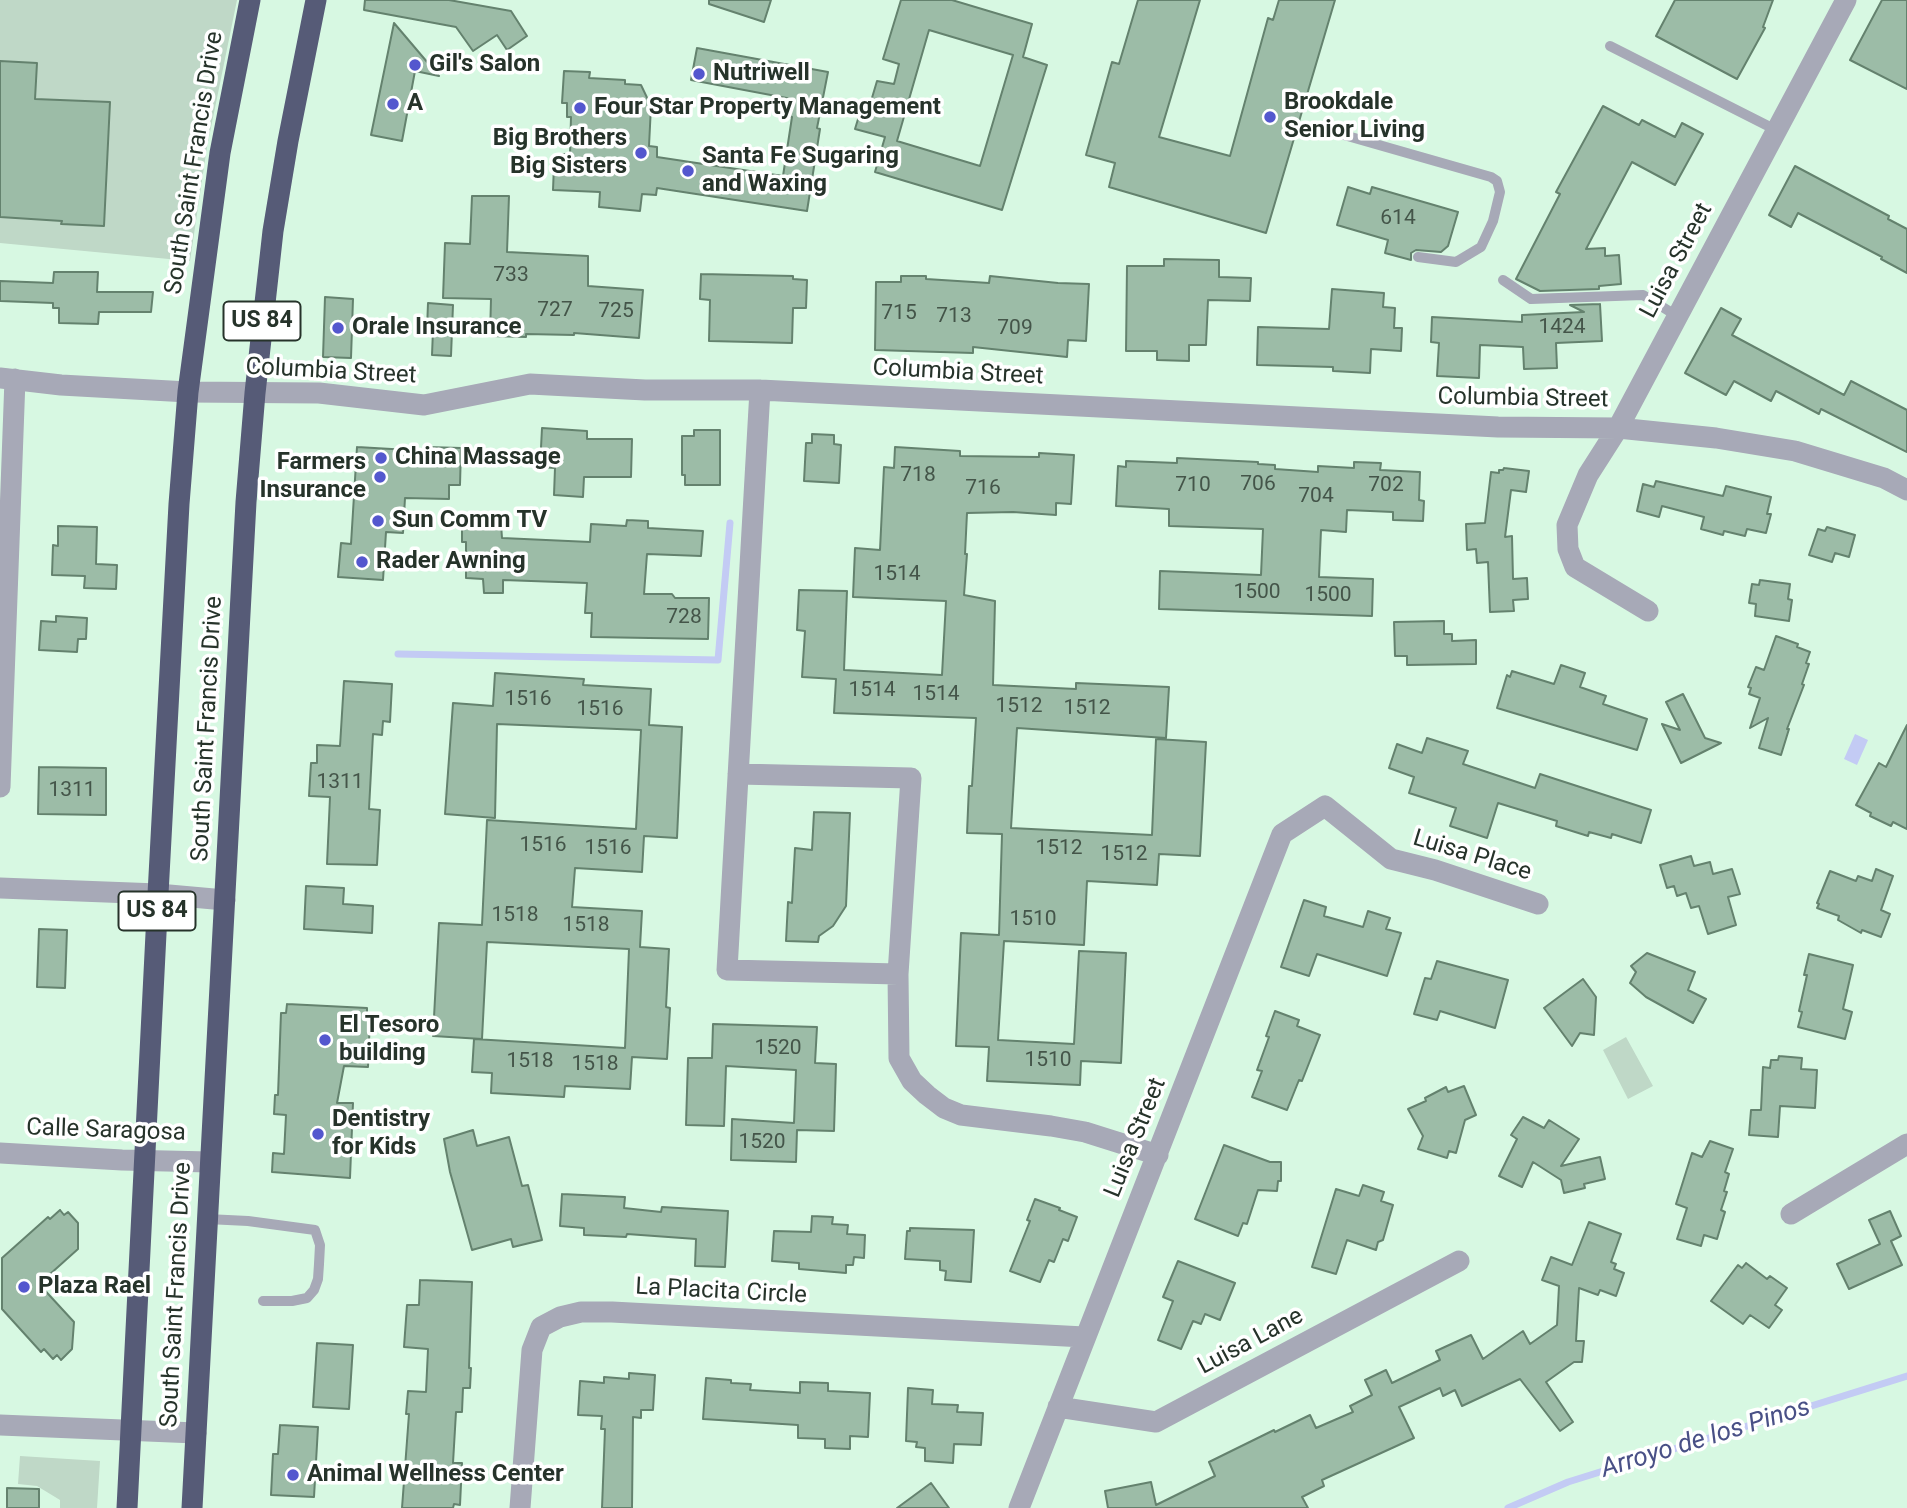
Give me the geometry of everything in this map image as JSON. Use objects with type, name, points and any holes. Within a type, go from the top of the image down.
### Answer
[{"type":"highway","name":"South Saint Francis Drive","points":[[127,1508],[179,504],[188,392],[220,153],[250,0]]},
{"type":"highway","name":"South Saint Francis Drive","points":[[192,1508],[246,502],[273,231],[316,0]]},
{"type":"street","name":"Luisa Street","points":[[1647,611],[1575,567],[1568,549],[1567,525],[1588,475],[1618,428],[1846,0]]},
{"type":"street","name":"Columbia Street","points":[[7,379],[61,385],[188,392],[319,393],[424,405],[530,383],[645,390],[760,390],[1498,427],[1618,428],[1716,438],[1795,451],[1884,478],[1907,490]]},
{"type":"street","points":[[0,786],[7,379]]},
{"type":"street","points":[[760,390],[727,970],[898,974]]},
{"type":"street","points":[[738,774],[911,778],[898,974],[900,1058],[912,1081],[944,1108],[961,1115],[1085,1132],[1158,1155]]},
{"type":"street","name":"Luisa Street","points":[[1019,1508],[1282,834],[1325,806]]},
{"type":"street","name":"Luisa Place","points":[[1325,806],[1391,859],[1435,870],[1538,904]]},
{"type":"street","points":[[0,888],[158,894],[225,900]]},
{"type":"street","points":[[1791,1214],[1907,1144]]},
{"type":"street","name":"Calle Saragosa","points":[[0,1153],[210,1161]]},
{"type":"street","name":"Luisa Lane","points":[[1058,1407],[1156,1422],[1459,1261]]},
{"type":"street","name":"La Placita Circle","points":[[520,1508],[532,1350],[541,1327],[560,1317],[581,1312],[612,1312],[1084,1337]]},
{"type":"street","points":[[0,1425],[196,1433]]},
{"type":"lane","points":[[1610,46],[1776,130]]},
{"type":"lane","points":[[1344,135],[1491,177],[1497,181],[1500,192],[1493,221],[1481,247],[1455,262],[1418,257]]},
{"type":"lane","points":[[1503,281],[1531,299],[1643,295],[1677,316]]},
{"type":"lane","points":[[207,1219],[248,1221],[315,1230],[320,1245],[318,1279],[314,1290],[307,1298],[263,1301]]},
{"type":"green space","points":[[0,0],[237,0],[207,147],[190,261],[0,243]]},
{"type":"green space","points":[[1626,1037],[1653,1086],[1628,1099],[1603,1050]]},
{"type":"green space","points":[[20,1456],[100,1461],[97,1508],[60,1508],[60,1500],[37,1486],[18,1484]]},
{"type":"water","points":[[1855,734],[1868,740],[1857,765],[1844,759]]},
{"type":"building","points":[[365,0],[449,0],[511,11],[527,36],[507,50],[497,35],[473,51],[456,27],[364,10]]},
{"type":"building","points":[[709,0],[771,0],[764,22],[709,4]]},
{"type":"building","points":[[901,0],[952,0],[1032,24],[1023,57],[1047,65],[1002,210],[875,172],[885,137],[855,129],[862,106],[869,108],[877,81],[894,84],[899,64],[883,59]],"holes":[[[929,30],[1013,55],[980,166],[897,141]]]},
{"type":"building","name":"Brookdale Senior Living","points":[[1138,0],[1200,0],[1159,137],[1230,156],[1268,18],[1273,20],[1279,0],[1335,0],[1266,233],[1109,187],[1115,163],[1086,155],[1112,62],[1119,64]]},
{"type":"building","points":[[1675,0],[1773,0],[1763,27],[1765,28],[1737,79],[1656,36]]},
{"type":"building","points":[[1882,0],[1907,0],[1907,89],[1850,60]]},
{"type":"building","name":"A","points":[[394,23],[439,76],[415,71],[402,141],[371,135]]},
{"type":"building","points":[[697,48],[828,72],[817,128],[820,129],[807,211],[657,188],[656,195],[642,194],[640,211],[599,207],[600,192],[553,190],[554,165],[560,165],[561,154],[570,154],[571,117],[567,117],[567,103],[562,103],[564,71],[590,72],[589,78],[625,80],[625,84],[641,85],[651,106],[649,146],[657,147],[657,157],[783,176],[792,99],[691,80]]},
{"type":"building","points":[[0,61],[37,63],[35,99],[110,102],[104,226],[0,217]]},
{"type":"building","points":[[1603,106],[1639,125],[1642,120],[1675,137],[1682,123],[1703,134],[1675,185],[1632,162],[1586,249],[1605,248],[1605,256],[1619,255],[1621,284],[1599,286],[1599,289],[1540,291],[1516,279],[1560,194],[1556,192]]},
{"type":"building","points":[[1795,166],[1889,216],[1888,219],[1907,229],[1907,273],[1798,213],[1791,227],[1769,215]]},
{"type":"building","points":[[1348,187],[1370,194],[1372,187],[1458,212],[1448,246],[1441,252],[1416,250],[1411,253],[1411,260],[1385,253],[1388,240],[1337,225]]},
{"type":"building","points":[[472,196],[509,196],[507,252],[588,256],[588,286],[643,290],[639,338],[574,333],[526,334],[526,337],[490,336],[491,299],[443,298],[445,243],[470,244]]},
{"type":"building","points":[[1164,259],[1219,260],[1219,277],[1251,278],[1250,301],[1208,300],[1206,345],[1189,345],[1189,361],[1157,360],[1157,351],[1126,351],[1127,266],[1164,266]]},
{"type":"building","points":[[54,272],[98,272],[97,292],[153,292],[151,312],[99,312],[98,324],[59,323],[59,308],[53,308],[53,303],[0,301],[0,281],[53,283]]},
{"type":"building","points":[[701,274],[793,276],[793,279],[807,280],[806,308],[793,308],[792,343],[709,341],[710,300],[700,299]]},
{"type":"building","points":[[901,276],[989,283],[990,276],[1089,284],[1086,341],[1068,340],[1067,357],[973,347],[973,353],[875,350],[876,282],[901,282]]},
{"type":"building","points":[[1332,289],[1384,293],[1383,307],[1395,308],[1394,328],[1402,328],[1401,351],[1371,349],[1370,373],[1333,371],[1333,367],[1257,365],[1258,327],[1329,329]]},
{"type":"building","name":"Orale Insurance","points":[[325,297],[353,299],[351,358],[323,357]]},
{"type":"building","points":[[428,303],[453,305],[451,356],[432,355],[433,330],[427,329]]},
{"type":"building","points":[[1600,304],[1602,341],[1556,343],[1557,368],[1524,369],[1523,347],[1480,345],[1479,378],[1437,376],[1439,343],[1431,342],[1432,317],[1522,322],[1522,315],[1584,312],[1570,305]]},
{"type":"building","points":[[1721,308],[1741,319],[1732,335],[1844,395],[1851,381],[1907,410],[1907,452],[1821,409],[1819,414],[1776,391],[1771,401],[1734,381],[1726,395],[1685,373]]},
{"type":"building","points":[[542,428],[587,431],[587,439],[632,439],[631,477],[584,477],[583,497],[554,495],[555,468],[540,467]]},
{"type":"building","points":[[694,430],[720,430],[720,485],[685,485],[685,475],[682,475],[682,436],[694,436]]},
{"type":"building","points":[[812,434],[834,435],[834,444],[841,445],[839,483],[804,481],[806,443],[812,443]]},
{"type":"building","points":[[357,447],[426,451],[427,447],[461,448],[460,485],[449,485],[449,499],[405,498],[403,533],[386,532],[383,580],[338,577],[341,543],[351,544]]},
{"type":"building","points":[[895,447],[960,451],[960,456],[1039,457],[1039,453],[1074,455],[1071,504],[1056,503],[1056,515],[967,513],[964,595],[995,601],[993,685],[1076,689],[1076,683],[1169,687],[1166,738],[1017,728],[1011,828],[1152,835],[1156,739],[1206,742],[1200,856],[1159,854],[1157,885],[1087,881],[1084,945],[1004,941],[998,1040],[1074,1044],[1079,951],[1126,953],[1121,1063],[1081,1061],[1080,1085],[987,1081],[989,1047],[956,1046],[961,933],[999,935],[1002,834],[967,833],[976,718],[834,713],[836,679],[802,677],[805,631],[797,630],[799,590],[847,591],[844,670],[942,675],[946,601],[853,597],[855,548],[880,550],[884,467],[894,468]]},
{"type":"building","points":[[1177,458],[1258,462],[1275,465],[1275,469],[1318,472],[1318,466],[1354,468],[1354,462],[1381,463],[1380,470],[1420,472],[1419,500],[1424,501],[1423,521],[1393,520],[1393,512],[1347,510],[1346,532],[1321,530],[1319,577],[1373,579],[1372,616],[1159,609],[1160,571],[1261,575],[1263,529],[1169,526],[1169,509],[1116,506],[1118,466],[1126,467],[1126,461],[1177,463]]},
{"type":"building","points":[[1504,468],[1529,471],[1526,492],[1511,490],[1505,537],[1512,536],[1513,579],[1527,578],[1528,599],[1513,600],[1514,611],[1490,612],[1488,562],[1477,563],[1476,549],[1467,550],[1466,524],[1485,523],[1491,472],[1499,473],[1499,470]]},
{"type":"building","points":[[1656,481],[1723,496],[1726,486],[1771,497],[1767,514],[1771,514],[1766,533],[1747,529],[1745,536],[1724,531],[1723,535],[1701,529],[1704,517],[1662,506],[1659,517],[1637,511],[1643,484],[1654,487]]},
{"type":"building","points":[[627,520],[648,521],[648,528],[703,531],[701,556],[647,554],[644,594],[709,598],[708,639],[591,637],[592,613],[585,613],[587,583],[503,580],[503,593],[484,593],[483,579],[466,578],[466,542],[462,542],[462,523],[501,524],[502,538],[590,542],[591,524],[626,526]]},
{"type":"building","points":[[58,526],[97,527],[96,564],[117,565],[116,589],[84,588],[85,576],[52,575],[53,545],[58,546]]},
{"type":"building","points":[[1827,527],[1855,535],[1849,557],[1835,553],[1832,562],[1809,555],[1818,529],[1825,531]]},
{"type":"building","points":[[1760,580],[1790,584],[1788,599],[1792,600],[1789,621],[1755,616],[1756,604],[1749,603],[1752,584],[1759,585]]},
{"type":"building","points":[[56,616],[87,618],[86,639],[78,639],[77,652],[39,650],[41,621],[56,622]]},
{"type":"building","points":[[1444,621],[1444,634],[1452,634],[1452,641],[1476,640],[1476,664],[1407,665],[1407,656],[1395,656],[1394,622]]},
{"type":"building","points":[[1776,636],[1798,644],[1797,647],[1810,652],[1802,684],[1804,685],[1787,729],[1781,755],[1759,748],[1768,718],[1750,728],[1760,698],[1749,694],[1751,688],[1748,687],[1756,667],[1764,670]]},
{"type":"building","points":[[1561,665],[1585,673],[1580,687],[1606,696],[1603,704],[1647,719],[1637,750],[1497,708],[1507,675],[1510,677],[1512,671],[1554,684]]},
{"type":"building","points":[[495,673],[584,679],[583,685],[651,689],[649,725],[682,727],[677,838],[644,836],[642,872],[575,868],[572,907],[642,911],[640,947],[669,949],[667,1059],[632,1057],[630,1089],[565,1086],[564,1097],[491,1093],[492,1073],[472,1072],[474,1039],[625,1048],[629,949],[487,942],[482,1039],[433,1036],[439,923],[482,925],[487,820],[636,829],[641,730],[497,724],[495,818],[445,814],[453,703],[493,706]]},
{"type":"building","points":[[344,681],[392,684],[390,722],[383,721],[382,735],[373,734],[369,809],[380,810],[377,865],[327,864],[330,797],[309,796],[311,763],[317,763],[317,745],[340,746]]},
{"type":"building","points":[[1683,694],[1705,738],[1721,743],[1681,763],[1662,724],[1680,730],[1666,702]]},
{"type":"building","points":[[1907,725],[1907,829],[1893,822],[1891,826],[1870,816],[1871,813],[1856,805],[1879,763],[1886,767]]},
{"type":"building","points":[[1427,738],[1468,751],[1463,764],[1535,788],[1540,774],[1651,810],[1641,843],[1612,834],[1611,838],[1589,832],[1588,836],[1556,826],[1557,821],[1498,803],[1487,838],[1450,826],[1456,808],[1409,793],[1414,777],[1389,768],[1397,744],[1422,753]]},
{"type":"building","points":[[39,767],[106,768],[106,815],[38,814]]},
{"type":"building","points":[[814,812],[850,813],[846,906],[833,926],[819,936],[818,942],[786,941],[788,902],[792,903],[795,848],[812,850]]},
{"type":"building","points":[[1691,856],[1694,866],[1710,862],[1713,874],[1732,869],[1740,894],[1728,897],[1736,925],[1708,934],[1699,906],[1691,908],[1686,893],[1677,896],[1674,886],[1667,888],[1660,865]]},
{"type":"building","points":[[1876,869],[1893,876],[1881,910],[1890,914],[1881,937],[1862,930],[1861,933],[1838,920],[1839,916],[1817,908],[1830,871],[1856,881],[1858,876],[1872,881]]},
{"type":"building","points":[[306,886],[344,888],[343,904],[373,906],[372,933],[304,929]]},
{"type":"building","points":[[1304,900],[1326,907],[1324,916],[1363,927],[1368,911],[1390,918],[1386,929],[1401,933],[1387,976],[1317,954],[1309,976],[1281,967]]},
{"type":"building","points":[[39,929],[67,930],[65,988],[37,987]]},
{"type":"building","points":[[1647,953],[1695,972],[1688,990],[1706,999],[1693,1023],[1646,997],[1630,983],[1636,972],[1631,966]]},
{"type":"building","points":[[1809,954],[1853,965],[1843,1009],[1852,1012],[1845,1039],[1798,1027]]},
{"type":"building","points":[[1437,961],[1508,980],[1495,1028],[1440,1011],[1437,1020],[1414,1014],[1425,978],[1431,979]]},
{"type":"building","points":[[1583,979],[1596,997],[1594,1035],[1580,1033],[1572,1046],[1544,1008]]},
{"type":"building","points":[[287,1004],[367,1008],[367,1016],[370,1017],[368,1067],[344,1066],[337,1103],[353,1103],[350,1178],[272,1172],[273,1153],[284,1154],[286,1115],[274,1114],[275,1095],[278,1095],[281,1013],[286,1013]]},
{"type":"building","points":[[1275,1011],[1299,1020],[1297,1026],[1320,1035],[1287,1110],[1252,1097],[1262,1071],[1257,1070]]},
{"type":"building","points":[[713,1024],[817,1027],[815,1063],[836,1064],[834,1131],[797,1130],[796,1162],[731,1160],[732,1119],[794,1123],[796,1070],[726,1066],[724,1126],[686,1125],[688,1058],[712,1058]]},
{"type":"building","points":[[1779,1056],[1802,1058],[1801,1069],[1817,1070],[1815,1108],[1780,1106],[1778,1137],[1749,1135],[1751,1110],[1761,1110],[1763,1067],[1770,1068],[1771,1060],[1778,1060]]},
{"type":"building","points":[[1464,1086],[1476,1115],[1465,1120],[1456,1153],[1449,1151],[1447,1158],[1418,1149],[1423,1136],[1408,1109],[1446,1087],[1448,1092]]},
{"type":"building","points":[[1523,1117],[1544,1128],[1549,1120],[1579,1139],[1561,1166],[1600,1157],[1605,1179],[1564,1193],[1561,1180],[1533,1162],[1522,1187],[1499,1176],[1517,1139],[1511,1135]]},
{"type":"building","points":[[473,1130],[477,1146],[509,1137],[522,1186],[528,1185],[542,1240],[513,1247],[511,1239],[472,1250],[450,1172],[444,1139]]},
{"type":"building","points":[[1710,1141],[1733,1149],[1725,1172],[1729,1174],[1721,1210],[1725,1212],[1717,1239],[1704,1235],[1701,1246],[1677,1239],[1687,1208],[1676,1204],[1692,1153],[1702,1157]]},
{"type":"building","points":[[1224,1145],[1270,1162],[1281,1162],[1281,1181],[1278,1181],[1277,1191],[1258,1190],[1247,1224],[1243,1223],[1238,1236],[1195,1219]]},
{"type":"building","points":[[1363,1185],[1384,1192],[1381,1201],[1393,1205],[1383,1240],[1378,1242],[1376,1250],[1347,1240],[1336,1274],[1312,1267],[1336,1189],[1359,1196]]},
{"type":"building","points":[[562,1194],[625,1197],[624,1208],[661,1212],[662,1207],[728,1211],[725,1267],[695,1266],[696,1239],[627,1234],[626,1237],[584,1235],[584,1228],[560,1226]]},
{"type":"building","points":[[1035,1199],[1077,1217],[1068,1241],[1063,1239],[1054,1262],[1049,1260],[1040,1282],[1010,1271],[1030,1221],[1027,1220]]},
{"type":"building","name":"Plaza Rael","points":[[60,1210],[64,1215],[68,1212],[78,1223],[78,1249],[39,1284],[74,1322],[72,1349],[61,1360],[57,1355],[53,1359],[44,1349],[41,1352],[2,1309],[2,1258],[48,1217],[50,1219]]},
{"type":"building","points":[[1890,1211],[1901,1236],[1891,1241],[1902,1265],[1849,1289],[1837,1264],[1880,1244],[1869,1220]]},
{"type":"building","points":[[812,1216],[833,1217],[832,1224],[848,1225],[847,1234],[865,1235],[864,1258],[854,1257],[853,1265],[846,1265],[846,1273],[799,1269],[799,1263],[772,1261],[774,1231],[811,1232]]},
{"type":"building","points":[[1589,1222],[1621,1234],[1611,1262],[1616,1264],[1614,1269],[1624,1273],[1616,1296],[1600,1290],[1598,1295],[1579,1288],[1576,1341],[1584,1341],[1582,1362],[1574,1362],[1546,1382],[1573,1422],[1560,1431],[1520,1379],[1462,1406],[1455,1390],[1443,1396],[1440,1388],[1399,1407],[1414,1438],[1322,1480],[1324,1486],[1302,1497],[1308,1508],[1108,1508],[1105,1491],[1151,1482],[1156,1505],[1215,1476],[1209,1462],[1274,1430],[1275,1432],[1310,1415],[1316,1428],[1353,1412],[1350,1406],[1372,1395],[1365,1380],[1386,1370],[1392,1383],[1440,1360],[1436,1351],[1471,1335],[1483,1359],[1523,1331],[1530,1344],[1557,1325],[1559,1286],[1542,1280],[1551,1257],[1572,1265]]},
{"type":"building","points":[[910,1228],[974,1230],[971,1282],[945,1280],[946,1271],[940,1270],[940,1261],[905,1259],[907,1231],[910,1231]]},
{"type":"building","points":[[1178,1261],[1235,1283],[1220,1320],[1205,1314],[1201,1324],[1193,1321],[1181,1349],[1158,1340],[1173,1301],[1163,1297]]},
{"type":"building","points":[[1746,1263],[1767,1279],[1770,1276],[1787,1288],[1775,1305],[1782,1310],[1769,1328],[1750,1315],[1743,1324],[1711,1301],[1738,1265],[1742,1268]]},
{"type":"building","points":[[420,1280],[472,1282],[470,1388],[463,1388],[462,1412],[456,1412],[453,1463],[462,1463],[460,1505],[454,1504],[453,1508],[402,1508],[409,1414],[406,1414],[408,1391],[426,1392],[428,1349],[404,1347],[407,1305],[419,1305]]},
{"type":"building","points":[[317,1343],[353,1345],[349,1409],[313,1407]]},
{"type":"building","points":[[629,1373],[655,1375],[653,1410],[641,1410],[641,1418],[633,1417],[632,1508],[602,1508],[605,1429],[601,1429],[602,1416],[578,1415],[580,1381],[604,1383],[604,1377],[629,1379]]},
{"type":"building","points":[[706,1378],[751,1384],[750,1390],[800,1393],[800,1382],[828,1383],[828,1391],[870,1393],[868,1437],[850,1436],[850,1449],[825,1448],[825,1439],[798,1438],[798,1425],[703,1419]]},
{"type":"building","points":[[908,1388],[933,1390],[932,1404],[958,1405],[957,1412],[983,1413],[981,1445],[954,1444],[953,1463],[925,1461],[925,1448],[916,1447],[917,1442],[906,1441]]},
{"type":"building","name":"Animal Wellness Center","points":[[280,1425],[318,1427],[314,1497],[271,1495],[273,1454],[278,1454]]},
{"type":"building","points":[[931,1483],[949,1508],[897,1508]]},
{"type":"building","points":[[7,1488],[39,1489],[39,1508],[7,1508]]},
{"type":"waterway","points":[[398,654],[718,660],[730,523]]},
{"type":"waterway","name":"Arroyo de los Pinos","points":[[1508,1508],[1568,1482],[1907,1376]]},
{"type":"place","name":"Gil's Salon","points":[[415,65]]},
{"type":"place","name":"Nutriwell","points":[[699,74]]},
{"type":"place","name":"A","points":[[393,104]]},
{"type":"place","name":"Four Star Property Management","points":[[580,108]]},
{"type":"place","name":"Brookdale Senior Living","points":[[1270,117]]},
{"type":"place","name":"Big Brothers Big Sisters","points":[[641,153]]},
{"type":"place","name":"Santa Fe Sugaring and Waxing","points":[[688,171]]},
{"type":"place","name":"Orale Insurance","points":[[338,328]]},
{"type":"place","name":"China Massage","points":[[381,458]]},
{"type":"place","name":"Farmers Insurance","points":[[380,477]]},
{"type":"place","name":"Sun Comm TV","points":[[378,521]]},
{"type":"place","name":"Rader Awning","points":[[362,562]]},
{"type":"place","name":"El Tesoro building","points":[[325,1040]]},
{"type":"place","name":"Dentistry for Kids","points":[[318,1134]]},
{"type":"place","name":"Plaza Rael","points":[[24,1287]]},
{"type":"place","name":"Animal Wellness Center","points":[[293,1475]]}]
